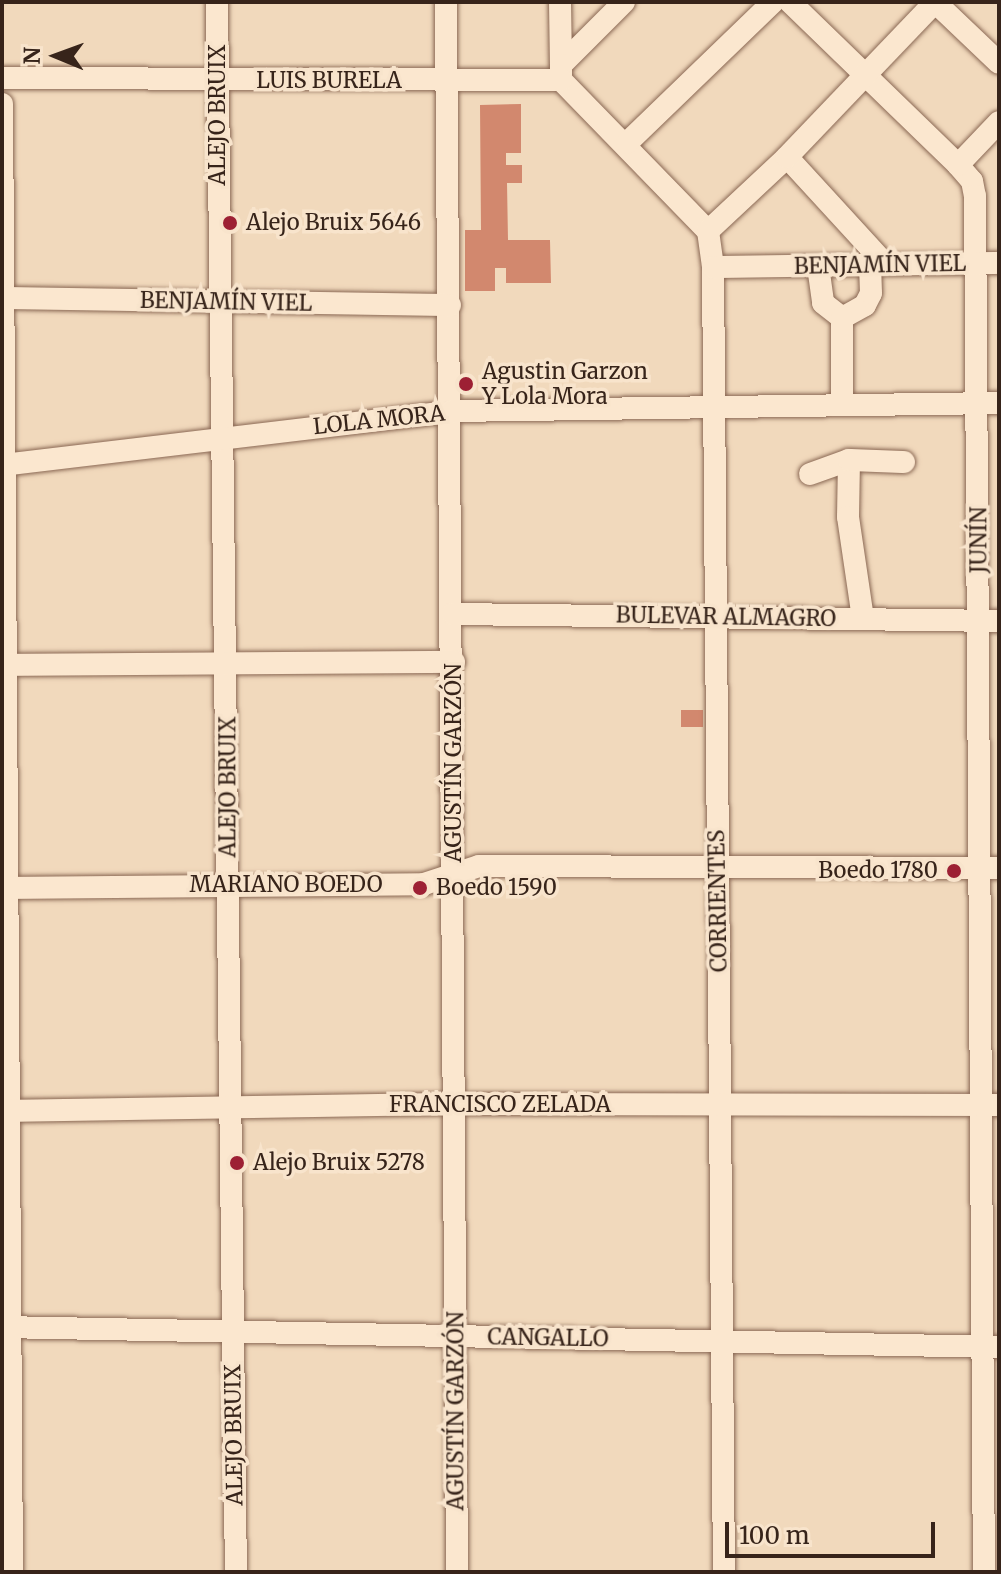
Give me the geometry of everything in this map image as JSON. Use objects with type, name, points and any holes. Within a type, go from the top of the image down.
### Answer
[{"type":"street","name":"ALEJO BRUIX","points":[[217,2],[236,1572]]},
{"type":"street","name":"AGUSTÍN GARZÓN","points":[[446,2],[454,662],[457,1572]]},
{"type":"street","points":[[560,2],[561,72],[708,231],[787,157],[935,2],[999,63]]},
{"type":"street","points":[[561,72],[624,2]]},
{"type":"street","points":[[627,143],[773,2]]},
{"type":"street","points":[[790,2],[965,173],[999,122]]},
{"type":"street","name":"LUIS BURELA","points":[[2,78],[447,81],[561,72]]},
{"type":"street","points":[[2,104],[6,1328],[12,1572]]},
{"type":"street","points":[[787,157],[878,265],[865,305],[842,318]]},
{"type":"street","name":"JUNÍN","points":[[965,173],[989,403],[991,1469],[984,1572]]},
{"type":"street","name":"CORRIENTES","points":[[708,231],[713,267],[724,1572]]},
{"type":"street","name":"BENJAMÍN VIEL","points":[[713,267],[999,263]]},
{"type":"street","points":[[818,266],[823,303],[842,318]]},
{"type":"street","name":"BENJAMÍN VIEL","points":[[3,298],[450,305]]},
{"type":"street","points":[[842,318],[842,403]]},
{"type":"street","name":"LOLA MORA","points":[[3,465],[452,411],[714,404],[989,403]]},
{"type":"street","points":[[810,474],[849,460],[904,462]]},
{"type":"street","points":[[849,460],[848,517],[863,619]]},
{"type":"street","name":"BULEVAR ALMAGRO","points":[[453,614],[989,620]]},
{"type":"street","points":[[4,665],[454,662]]},
{"type":"street","name":"MARIANO BOEDO","points":[[4,888],[424,884],[454,877],[479,866],[990,868]]},
{"type":"street","name":"FRANCISCO ZELADA","points":[[5,1111],[456,1104],[991,1104]]},
{"type":"street","name":"CANGALLO","points":[[6,1328],[991,1347]]},
{"type":"building","points":[[521,104],[521,153],[506,153],[506,165],[522,165],[522,183],[507,183],[508,240],[550,240],[551,283],[506,283],[506,268],[495,268],[495,291],[465,291],[465,230],[481,230],[480,105]]},
{"type":"building","points":[[681,710],[703,710],[703,727],[681,727]]},
{"type":"place","name":"Alejo Bruix 5646","points":[[230,223]]},
{"type":"place","name":"Agustin Garzon Y Lola Mora","points":[[466,384]]},
{"type":"place","name":"Boedo 1780","points":[[954,871]]},
{"type":"place","name":"Boedo 1590","points":[[420,888]]},
{"type":"place","name":"Alejo Bruix 5278","points":[[237,1163]]}]
